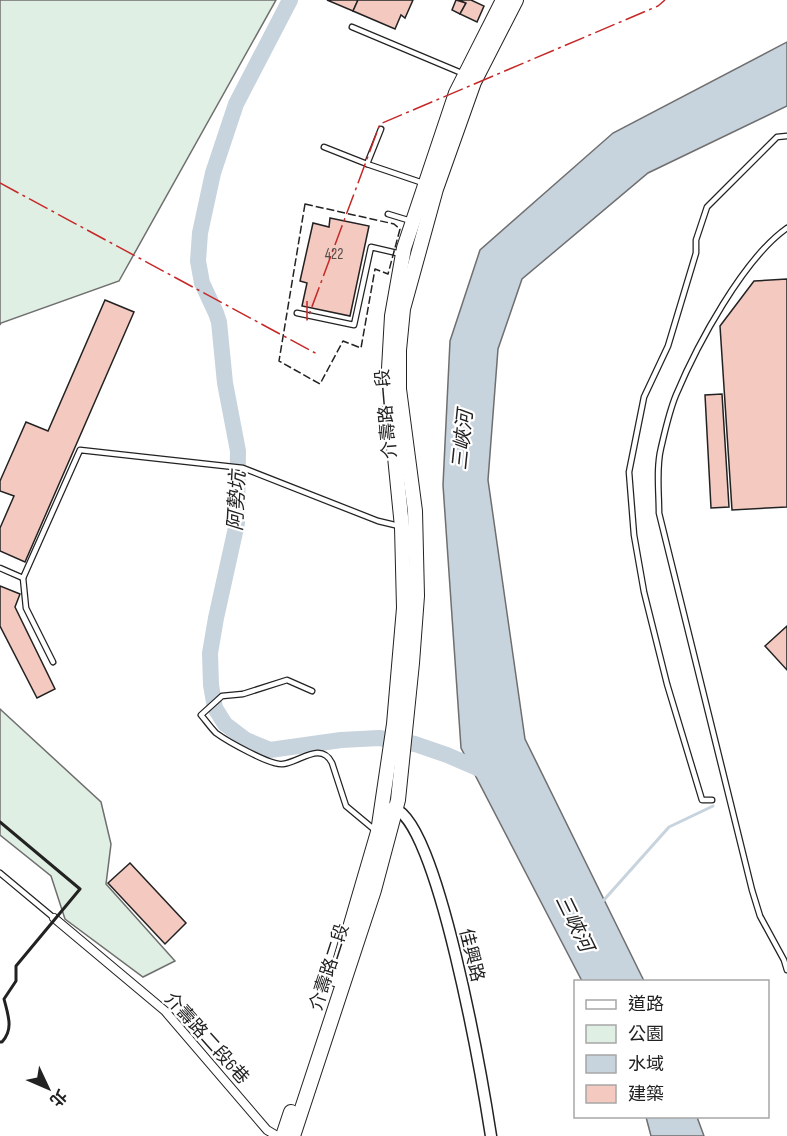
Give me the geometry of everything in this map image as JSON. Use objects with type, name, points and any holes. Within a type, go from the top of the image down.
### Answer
[{"type":"main road","name":"介壽路一段","points":[[396,808],[401,773],[400,725],[409,526],[399,389],[399,350],[403,309],[430,186],[456,93],[503,0]]},
{"type":"main road","name":"介壽路一段","points":[[409,526],[388,386],[392,316],[403,255],[413,221],[474,82],[516,0]]},
{"type":"main road","name":"介壽路一段","points":[[381,808],[388,765],[400,725]]},
{"type":"main road","name":"介壽路二段","points":[[283,1136],[332,989],[378,832],[381,808]]},
{"type":"main road","name":"介壽路二段","points":[[293,1136],[374,890],[396,808]]},
{"type":"street","points":[[381,808],[396,808]]},
{"type":"street","name":"佳興路","points":[[396,808],[408,819],[422,843],[447,922],[475,1042],[491,1136]]},
{"type":"street","name":"介壽路二段6巷","points":[[54,918],[165,1011],[267,1131],[277,1136]]},
{"type":"lane","points":[[352,27],[464,74]]},
{"type":"lane","points":[[367,164],[381,129]]},
{"type":"lane","points":[[712,800],[702,800],[667,684],[644,592],[634,535],[629,472],[645,397],[668,346],[677,319],[696,253],[696,240],[706,207],[777,137],[787,136]]},
{"type":"lane","points":[[324,147],[430,186]]},
{"type":"lane","points":[[388,214],[413,221]]},
{"type":"lane","points":[[787,228],[746,270],[710,328],[676,396],[660,451],[658,513],[752,890],[760,916],[787,970]]},
{"type":"lane","points":[[297,314],[354,325],[371,247],[403,255]]},
{"type":"lane","points":[[53,662],[26,608],[23,578],[80,450],[243,468],[378,521],[409,526]]},
{"type":"lane","points":[[0,568],[23,578]]},
{"type":"lane","points":[[312,691],[287,680],[243,694],[222,696],[201,715],[215,732],[265,761],[282,765],[313,753],[323,753],[329,757],[346,806],[378,832]]},
{"type":"lane","points":[[0,873],[54,918]]},
{"type":"green space","points":[[0,0],[276,0],[119,281],[0,325]]},
{"type":"green space","points":[[0,709],[101,802],[111,844],[106,884],[175,961],[143,977],[65,919],[51,876],[0,835]]},
{"type":"water","name":"三峽河","points":[[787,42],[787,106],[648,173],[522,279],[498,349],[488,480],[525,739],[644,980],[581,980],[461,748],[443,485],[450,341],[480,250],[613,133]]},
{"type":"water","points":[[646,1118],[697,1118],[704,1136],[651,1136]]},
{"type":"building","points":[[327,0],[358,0],[353,11]]},
{"type":"building","points":[[358,0],[413,0],[405,18],[401,15],[395,29],[353,11]]},
{"type":"building","points":[[456,0],[466,3],[460,14],[452,10]]},
{"type":"building","points":[[459,0],[471,0],[484,6],[477,22],[460,14],[466,3]]},
{"type":"building","points":[[330,218],[369,226],[350,316],[302,306],[307,283],[300,281],[313,223],[329,227]]},
{"type":"building","points":[[787,279],[787,507],[732,510],[720,326],[754,281]]},
{"type":"building","points":[[105,300],[134,312],[25,562],[0,551],[0,528],[14,496],[0,491],[0,481],[26,422],[48,431]]},
{"type":"building","points":[[722,394],[729,507],[711,508],[705,395]]},
{"type":"building","points":[[0,586],[20,594],[15,607],[55,689],[37,698],[0,626]]},
{"type":"building","points":[[787,626],[787,670],[765,646]]},
{"type":"building","points":[[130,863],[186,923],[165,944],[108,883]]},
{"type":"waterway","name":"阿勢坑","points":[[290,0],[236,104],[213,173],[200,233],[198,261],[202,283],[219,322],[225,383],[238,451],[237,523],[210,653],[211,685],[215,708],[225,724],[246,740],[270,750],[341,740],[379,738],[415,744],[491,774]]},
{"type":"waterway","points":[[603,901],[669,827],[713,806]]},
{"type":"fence","points":[[305,204],[394,224],[400,229],[388,274],[375,269],[361,348],[343,341],[320,384],[279,361],[305,204]]},
{"type":"wall","points":[[0,822],[80,889],[16,966],[16,981],[4,999],[9,1022],[8,1032],[0,1042]]},
{"type":"power","points":[[307,301],[307,320],[380,124],[658,6],[665,0]]},
{"type":"power","points":[[0,183],[317,354]]}]
